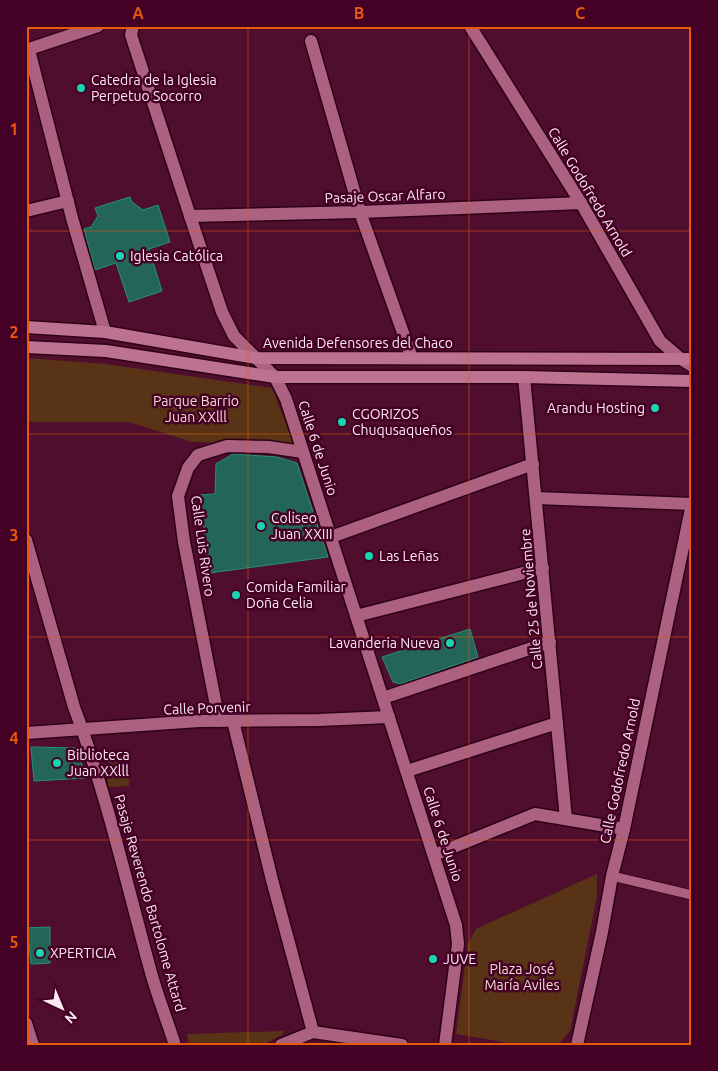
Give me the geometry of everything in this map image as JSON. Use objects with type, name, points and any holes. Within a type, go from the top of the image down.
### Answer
[{"type":"street","points":[[98,26],[74,30],[27,50],[105,332]]},
{"type":"street","name":"Calle 6 de Junio","points":[[133,26],[131,35],[222,312],[234,336],[275,377],[286,399],[456,925],[458,944],[445,1045]]},
{"type":"street","name":"Calle Godofredo Arnold","points":[[470,26],[581,203],[660,341],[688,361]]},
{"type":"street","points":[[312,42],[360,212],[412,358]]},
{"type":"street","points":[[26,211],[68,201]]},
{"type":"street","name":"Pasaje Oscar Alfaro","points":[[190,216],[360,212],[581,203]]},
{"type":"street","name":"Avenida Defensores del Chaco","points":[[26,327],[105,332],[256,358],[688,361]]},
{"type":"street","points":[[26,347],[106,351],[275,377],[524,377],[692,381]]},
{"type":"street","name":"Calle 25 de Noviembre","points":[[524,377],[566,819]]},
{"type":"street","name":"Calle Luis Rivero","points":[[219,721],[184,542],[178,496],[188,468],[198,455],[227,446],[268,447],[303,452]]},
{"type":"street","points":[[331,538],[533,464]]},
{"type":"street","points":[[536,498],[692,504]]},
{"type":"street","name":"Calle Godofredo Arnold","points":[[577,1045],[692,504]]},
{"type":"street","name":"Pasaje Reverendo Bartolome Attard","points":[[26,540],[74,707],[83,729],[110,816],[151,971],[175,1045]]},
{"type":"street","points":[[356,616],[543,568]]},
{"type":"street","points":[[383,698],[550,642]]},
{"type":"street","name":"Calle Porvenir","points":[[26,733],[219,721],[389,717]]},
{"type":"street","points":[[233,721],[272,880],[313,1032]]},
{"type":"street","points":[[407,771],[557,723]]},
{"type":"street","points":[[434,855],[536,814],[624,829]]},
{"type":"street","points":[[26,1023],[33,1045]]},
{"type":"street","points":[[281,1045],[313,1032],[402,1045]]},
{"type":"lane","points":[[612,876],[692,896]]},
{"type":"green space","name":"Parque Barrio Juan XXlll","points":[[26,358],[106,364],[272,388],[294,444],[192,442],[129,422],[26,422]]},
{"type":"green space","points":[[108,751],[128,752],[129,786],[108,787]]},
{"type":"green space","name":"Plaza José María Aviles","points":[[597,874],[597,896],[570,1031],[558,1045],[521,1045],[456,1034],[468,943],[476,929]]},
{"type":"green space","points":[[283,1031],[283,1034],[263,1045],[189,1045],[187,1034]]},
{"type":"building","name":"Iglesia Católica","points":[[130,197],[132,202],[143,210],[158,205],[170,242],[149,249],[162,291],[129,302],[116,263],[95,270],[84,229],[91,227],[98,216],[95,208]]},
{"type":"building","name":"Coliseo Juan XXIII","points":[[233,454],[277,457],[297,463],[328,557],[209,573],[200,495],[215,494],[216,464]]},
{"type":"building","name":"Lavanderia Nueva","points":[[470,629],[478,657],[400,684],[393,682],[382,657]]},
{"type":"building","name":"Biblioteca Juan XXlll","points":[[31,747],[78,748],[85,778],[34,781]]},
{"type":"building","name":"XPERTICIA","points":[[50,927],[50,963],[31,964],[29,944],[26,943],[26,928]]},
{"type":"place","name":"Catedra de la Iglesia Perpetuo Socorro","points":[[81,88]]},
{"type":"place","name":"Iglesia Católica","points":[[120,256]]},
{"type":"place","name":"Arandu Hosting","points":[[655,408]]},
{"type":"place","name":"CGORIZOS Chuqusaqueños","points":[[342,422]]},
{"type":"place","name":"Coliseo Juan XXIII","points":[[261,526]]},
{"type":"place","name":"Las Leñas","points":[[369,556]]},
{"type":"place","name":"Comida Familiar Doña Celia","points":[[236,595]]},
{"type":"place","name":"Lavanderia Nueva","points":[[450,643]]},
{"type":"place","name":"Biblioteca Juan XXlll","points":[[57,763]]},
{"type":"place","name":"XPERTICIA","points":[[40,953]]},
{"type":"place","name":"JUVE","points":[[433,959]]}]
